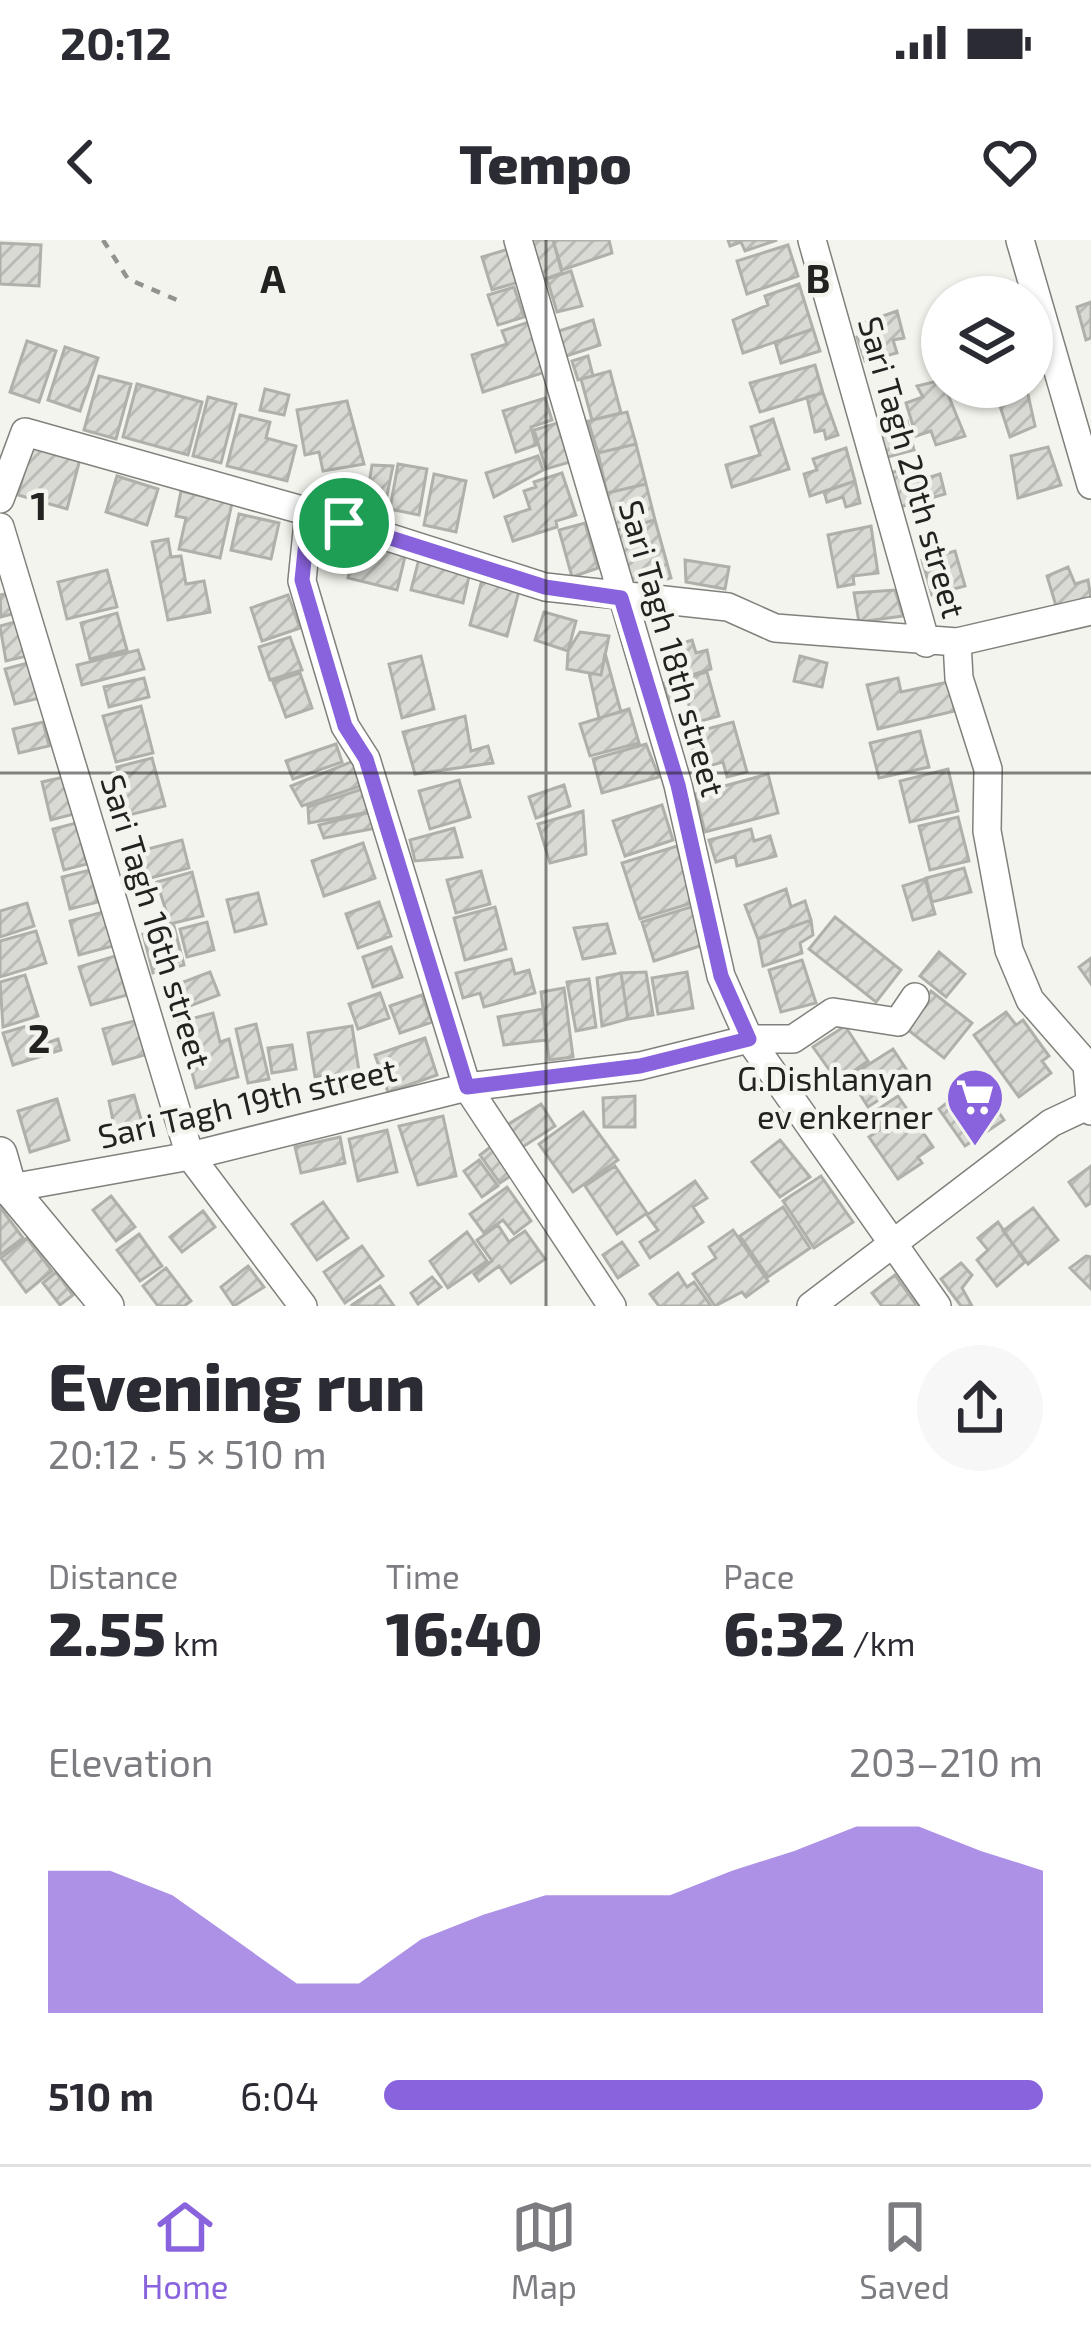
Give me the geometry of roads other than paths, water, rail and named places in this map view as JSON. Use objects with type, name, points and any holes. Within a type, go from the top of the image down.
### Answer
[{"type":"street","name":"Sari Tagh 18th street","points":[[518,240],[678,785],[721,976],[749,1039],[937,1306]]},
{"type":"street","name":"Sari Tagh 20th street","points":[[812,240],[926,643]]},
{"type":"street","points":[[1020,240],[1091,485]]},
{"type":"street","points":[[0,499],[25,432],[309,512],[545,587],[728,607],[775,628],[957,643],[1091,611]]},
{"type":"street","points":[[309,512],[302,580],[345,726],[366,759],[467,1087],[612,1306]]},
{"type":"street","name":"Sari Tagh 16th street","points":[[0,527],[190,1156],[304,1306]]},
{"type":"street","name":"Sari Tagh 20th street","points":[[957,643],[958,673],[988,769],[987,831],[1010,950],[1030,1000],[1087,1065],[1089,1109]]},
{"type":"street","name":"Sari Tagh 19th street","points":[[5,1190],[190,1156],[467,1087],[640,1066],[749,1039],[794,1039],[833,1012],[898,1022],[915,997]]},
{"type":"street","points":[[812,1306],[1052,1124],[1089,1109]]},
{"type":"street","points":[[0,1154],[5,1190],[107,1306]]},
{"type":"place","name":"G.Dishlanyan ev enkerner","points":[[975,1148]]}]
